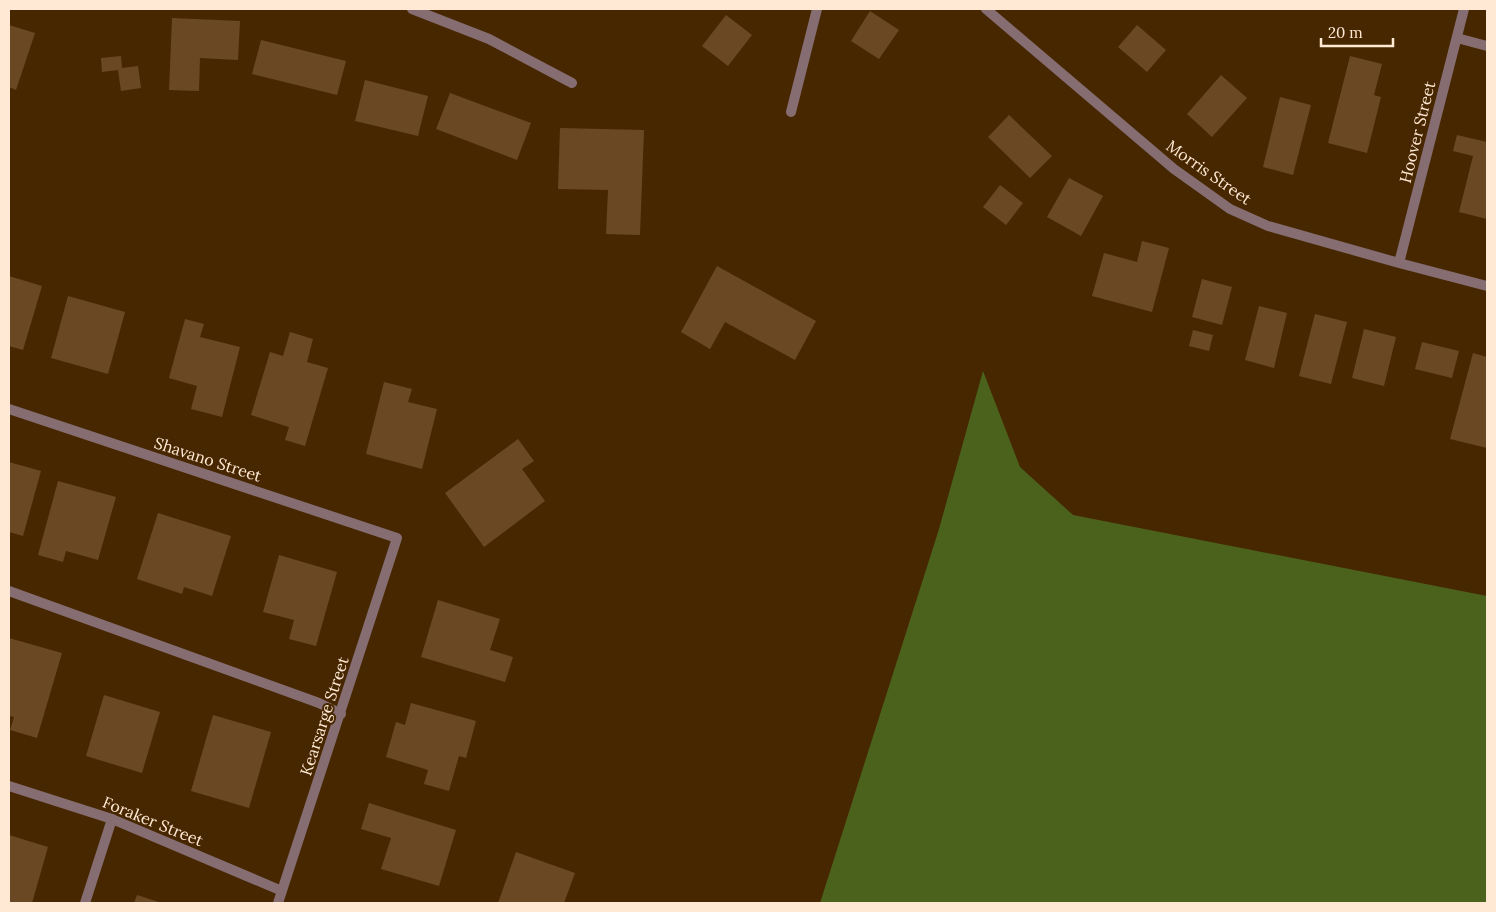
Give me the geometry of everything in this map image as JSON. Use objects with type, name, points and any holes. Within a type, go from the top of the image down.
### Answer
[{"type":"street","points":[[412,9],[489,39],[572,84]]},
{"type":"street","points":[[790,112],[817,9]]},
{"type":"street","name":"Morris Street","points":[[986,9],[1174,169],[1230,209],[1268,226],[1487,286]]},
{"type":"street","name":"Hoover Street","points":[[1399,263],[1464,9]]},
{"type":"street","points":[[1457,38],[1487,46]]},
{"type":"street","name":"Shavano Street","points":[[9,409],[397,538]]},
{"type":"street","name":"Kearsarge Street","points":[[278,903],[397,538]]},
{"type":"street","points":[[9,591],[319,703],[341,714]]},
{"type":"street","name":"Foraker Street","points":[[9,786],[112,819],[282,891]]},
{"type":"street","points":[[84,903],[112,819]]},
{"type":"green space","points":[[983,371],[1020,467],[1073,515],[1487,596],[1487,903],[820,903],[939,529]]},
{"type":"building","points":[[870,11],[899,30],[879,59],[851,41]]},
{"type":"building","points":[[726,15],[752,35],[728,66],[702,46]]},
{"type":"building","points":[[172,18],[240,21],[238,60],[200,58],[199,91],[169,90]]},
{"type":"building","points":[[9,25],[35,33],[16,90],[9,87]]},
{"type":"building","points":[[1137,25],[1166,50],[1147,72],[1118,47]]},
{"type":"building","points":[[261,40],[346,61],[337,95],[252,74]]},
{"type":"building","points":[[121,56],[122,68],[138,66],[141,88],[121,91],[118,70],[102,72],[101,58]]},
{"type":"building","points":[[1350,56],[1382,64],[1374,95],[1381,97],[1367,153],[1328,143]]},
{"type":"building","points":[[1221,75],[1247,98],[1212,137],[1187,114]]},
{"type":"building","points":[[365,80],[428,96],[418,136],[355,121]]},
{"type":"building","points":[[450,93],[531,123],[517,160],[436,129]]},
{"type":"building","points":[[1280,97],[1311,105],[1293,175],[1263,167]]},
{"type":"building","points":[[1009,115],[1052,156],[1030,178],[988,137]]},
{"type":"building","points":[[560,128],[644,130],[640,235],[606,234],[608,190],[558,189]]},
{"type":"building","points":[[1457,135],[1487,142],[1487,219],[1459,212],[1473,156],[1453,151]]},
{"type":"building","points":[[1069,178],[1103,196],[1081,236],[1047,217]]},
{"type":"building","points":[[1000,185],[1023,203],[1006,225],[983,207]]},
{"type":"building","points":[[1142,241],[1169,248],[1152,312],[1092,296],[1104,253],[1137,262]]},
{"type":"building","points":[[717,266],[816,321],[795,360],[725,322],[710,349],[681,332]]},
{"type":"building","points":[[9,276],[42,286],[23,350],[9,346]]},
{"type":"building","points":[[1202,279],[1232,287],[1222,325],[1192,317]]},
{"type":"building","points":[[68,296],[125,312],[108,374],[51,358]]},
{"type":"building","points":[[1259,306],[1287,313],[1274,368],[1245,360]]},
{"type":"building","points":[[1315,314],[1347,322],[1331,384],[1299,376]]},
{"type":"building","points":[[185,319],[204,324],[200,337],[240,347],[222,417],[191,409],[197,386],[169,378]]},
{"type":"building","points":[[1364,329],[1396,337],[1384,386],[1352,378]]},
{"type":"building","points":[[1193,330],[1213,335],[1209,351],[1189,346]]},
{"type":"building","points":[[290,332],[313,339],[307,362],[328,368],[305,446],[285,440],[289,427],[251,415],[270,352],[283,356]]},
{"type":"building","points":[[1422,342],[1459,351],[1452,378],[1415,369]]},
{"type":"building","points":[[1473,353],[1487,357],[1487,448],[1450,439]]},
{"type":"building","points":[[384,382],[412,389],[408,402],[437,409],[422,469],[366,454]]},
{"type":"building","points":[[518,439],[534,461],[522,469],[545,501],[484,547],[445,493]]},
{"type":"building","points":[[9,462],[41,471],[23,536],[9,532]]},
{"type":"building","points":[[58,481],[116,497],[98,560],[66,551],[63,562],[38,555]]},
{"type":"building","points":[[158,513],[231,536],[212,596],[184,587],[182,594],[137,579]]},
{"type":"building","points":[[279,555],[337,572],[316,646],[289,639],[294,620],[263,612]]},
{"type":"building","points":[[438,600],[500,619],[490,650],[513,657],[505,682],[421,657]]},
{"type":"building","points":[[9,638],[62,653],[37,738],[10,730],[14,717],[9,716]]},
{"type":"building","points":[[104,695],[160,712],[142,773],[86,756]]},
{"type":"building","points":[[411,703],[476,721],[466,758],[459,756],[449,791],[424,784],[428,770],[386,757],[396,722],[405,725]]},
{"type":"building","points":[[213,715],[271,732],[249,808],[191,791]]},
{"type":"building","points":[[369,803],[456,830],[439,886],[381,869],[391,838],[361,829]]},
{"type":"building","points":[[9,835],[48,847],[32,903],[9,903]]},
{"type":"building","points":[[516,852],[575,873],[564,903],[498,903]]},
{"type":"building","points":[[137,895],[162,903],[134,903]]}]
